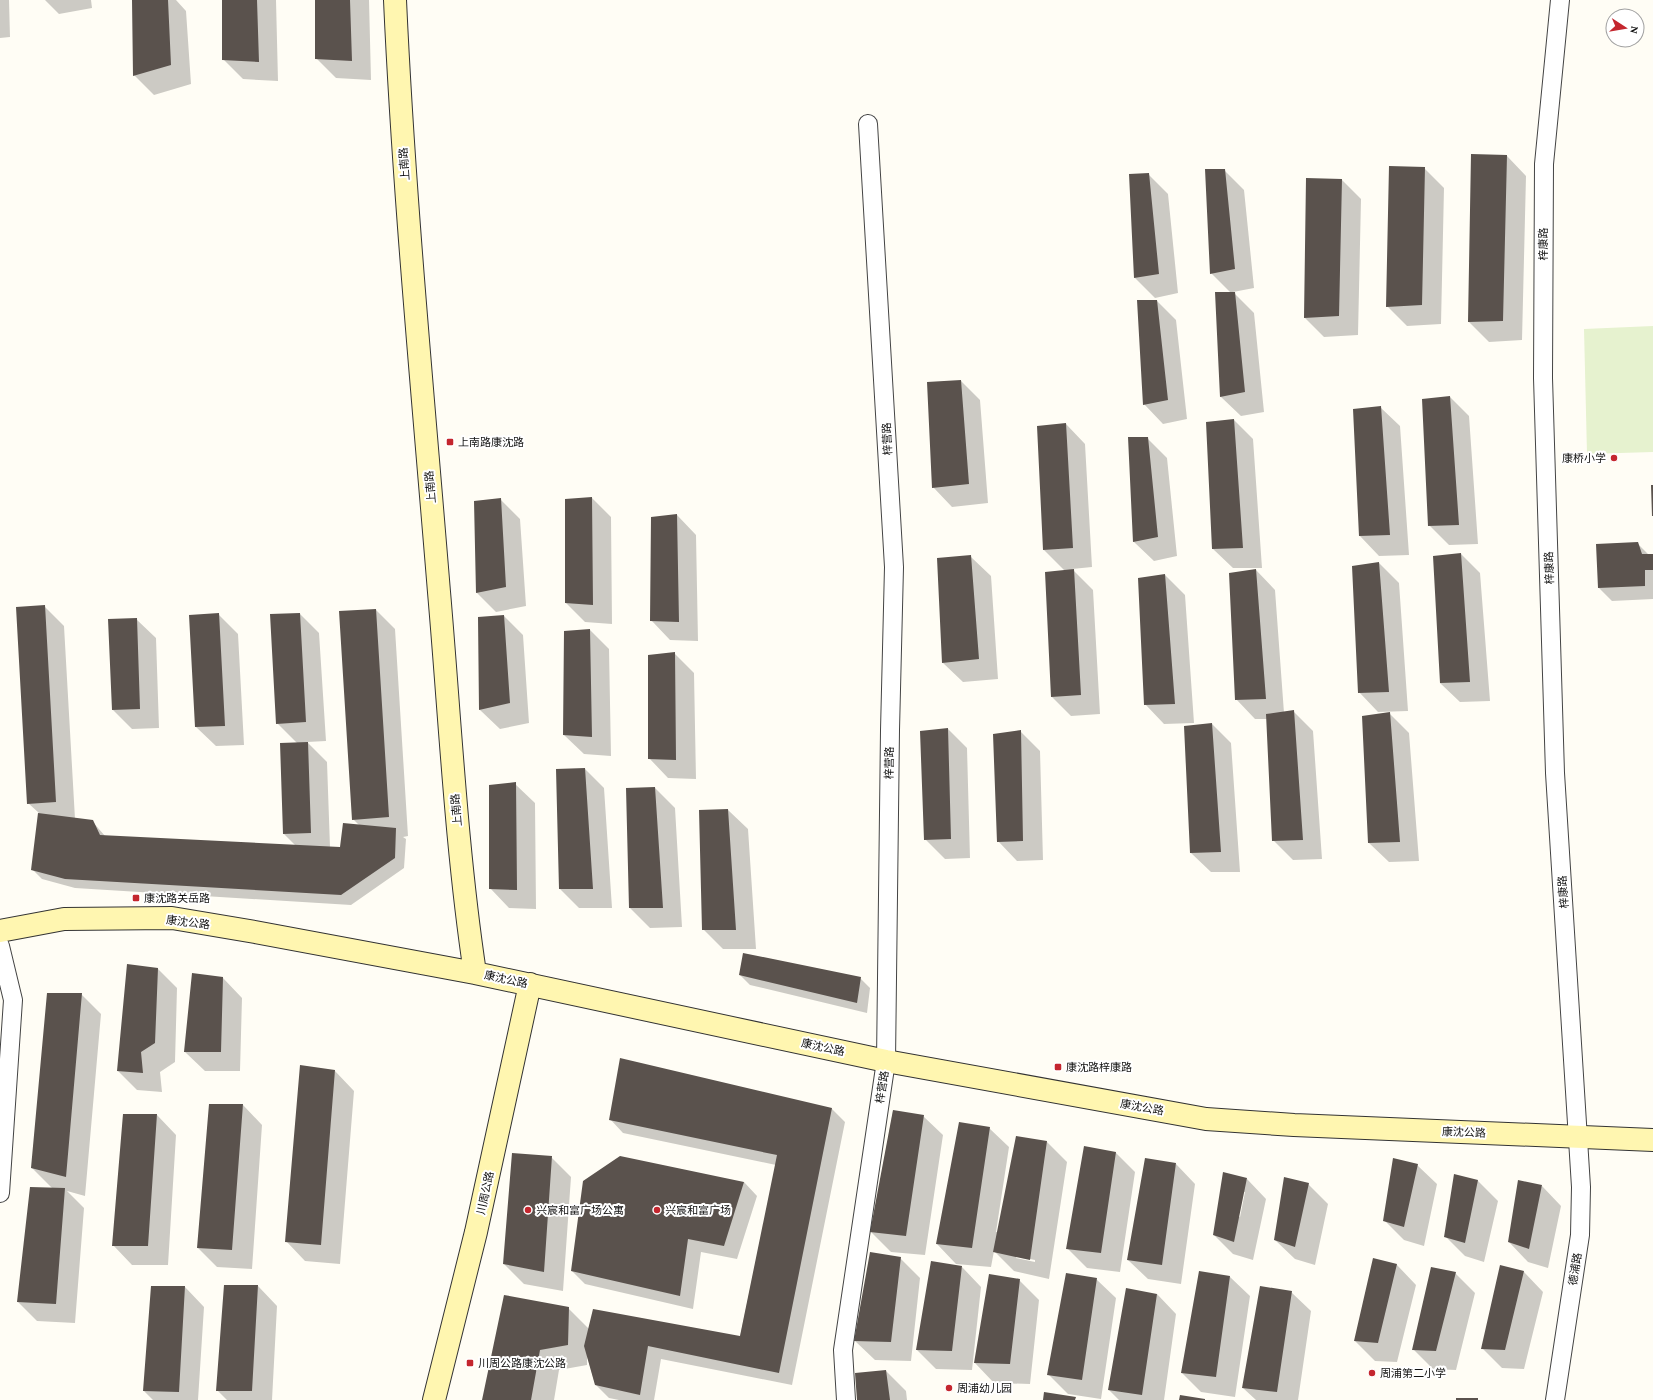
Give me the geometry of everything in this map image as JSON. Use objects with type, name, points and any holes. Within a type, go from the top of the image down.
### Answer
[{"type":"street","name":"上南路","points":[[395,0],[410,245],[450,736],[466,911],[475,972]]},
{"type":"street","name":"梓康路","points":[[1560,0],[1544,164],[1543,378],[1555,773],[1577,1136]]},
{"type":"street","name":"梓营路","points":[[846,1400],[843,1350],[886,1061],[890,730],[894,567],[868,124]]},
{"type":"street","name":"康沈公路","points":[[0,932],[64,919],[172,918],[475,972],[886,1061],[1206,1119],[1294,1125],[1653,1140]]},
{"type":"street","points":[[0,946],[13,1000],[0,1193]]},
{"type":"street","name":"川周公路","points":[[434,1400],[476,1232],[530,984]]},
{"type":"street","name":"德浦路","points":[[1555,1400],[1580,1235],[1581,1187],[1577,1136]]},
{"type":"green space","points":[[1653,326],[1653,452],[1587,454],[1584,329]]},
{"type":"building","points":[[132,0],[168,0],[171,65],[133,76]]},
{"type":"building","points":[[222,0],[257,0],[259,62],[222,60]]},
{"type":"building","points":[[315,0],[350,0],[352,61],[315,59]]},
{"type":"building","points":[[1471,154],[1507,155],[1503,321],[1468,322]]},
{"type":"building","points":[[1389,166],[1425,167],[1422,305],[1386,307]]},
{"type":"building","points":[[1205,169],[1225,169],[1235,269],[1210,274]]},
{"type":"building","points":[[1149,173],[1159,274],[1134,278],[1129,174]]},
{"type":"building","points":[[1306,178],[1342,179],[1339,316],[1304,318]]},
{"type":"building","points":[[1215,292],[1235,292],[1245,392],[1220,397]]},
{"type":"building","points":[[1137,300],[1157,300],[1168,400],[1143,405]]},
{"type":"building","points":[[961,380],[969,484],[932,488],[927,382]]},
{"type":"building","points":[[1450,396],[1459,525],[1428,526],[1422,399]]},
{"type":"building","points":[[1381,406],[1390,535],[1359,536],[1353,409]]},
{"type":"building","points":[[1234,419],[1243,548],[1212,549],[1206,422]]},
{"type":"building","points":[[1066,423],[1073,548],[1043,550],[1037,426]]},
{"type":"building","points":[[1128,437],[1148,437],[1158,537],[1133,542]]},
{"type":"building","points":[[1651,485],[1653,485],[1653,516],[1652,516]]},
{"type":"building","points":[[592,497],[593,605],[565,603],[565,499]]},
{"type":"building","points":[[501,498],[506,587],[476,593],[474,501]]},
{"type":"building","points":[[677,514],[679,622],[650,621],[651,517]]},
{"type":"building","points":[[1638,542],[1642,554],[1653,554],[1653,570],[1645,570],[1645,586],[1598,588],[1596,544]]},
{"type":"building","points":[[1461,553],[1470,682],[1440,683],[1433,556]]},
{"type":"building","points":[[971,555],[979,659],[942,663],[937,558]]},
{"type":"building","points":[[1379,562],[1389,692],[1358,693],[1352,566]]},
{"type":"building","points":[[1074,569],[1081,695],[1051,697],[1045,572]]},
{"type":"building","points":[[1256,569],[1266,699],[1235,700],[1229,573]]},
{"type":"building","points":[[1165,574],[1175,704],[1144,705],[1138,578]]},
{"type":"building","points":[[45,605],[56,802],[27,804],[16,607]]},
{"type":"building","points":[[376,609],[389,817],[352,820],[339,611]]},
{"type":"building","points":[[219,613],[225,726],[195,727],[189,615]]},
{"type":"building","points":[[300,613],[306,722],[276,724],[270,614]]},
{"type":"building","points":[[504,615],[510,703],[479,710],[478,617]]},
{"type":"building","points":[[137,618],[140,709],[112,710],[108,619]]},
{"type":"building","points":[[590,629],[592,737],[563,735],[564,631]]},
{"type":"building","points":[[675,652],[676,760],[648,759],[648,655]]},
{"type":"building","points":[[1294,710],[1303,840],[1272,841],[1266,714]]},
{"type":"building","points":[[1390,712],[1400,842],[1368,843],[1362,716]]},
{"type":"building","points":[[1212,723],[1221,852],[1190,853],[1184,726]]},
{"type":"building","points":[[948,728],[951,839],[924,840],[920,731]]},
{"type":"building","points":[[1021,730],[1023,841],[997,842],[993,734]]},
{"type":"building","points":[[308,742],[311,833],[283,834],[280,743]]},
{"type":"building","points":[[585,768],[593,889],[559,889],[556,769]]},
{"type":"building","points":[[516,782],[517,890],[489,889],[489,785]]},
{"type":"building","points":[[655,787],[663,908],[629,908],[626,788]]},
{"type":"building","points":[[728,809],[736,930],[702,930],[699,810]]},
{"type":"building","points":[[38,813],[93,820],[100,835],[340,847],[343,823],[396,828],[395,858],[341,895],[65,879],[31,870]]},
{"type":"building","points":[[743,953],[861,977],[857,1003],[739,975]]},
{"type":"building","points":[[127,964],[158,968],[155,1043],[141,1052],[143,1073],[117,1071]]},
{"type":"building","points":[[192,973],[223,977],[221,1052],[184,1052]]},
{"type":"building","points":[[47,993],[82,993],[66,1177],[31,1168]]},
{"type":"building","points":[[620,1058],[832,1108],[779,1373],[648,1346],[640,1395],[595,1385],[584,1346],[593,1309],[740,1336],[777,1155],[609,1120]]},
{"type":"building","points":[[300,1065],[335,1070],[321,1245],[285,1242]]},
{"type":"building","points":[[209,1104],[243,1104],[232,1250],[197,1248]]},
{"type":"building","points":[[893,1110],[924,1115],[906,1236],[870,1232]]},
{"type":"building","points":[[123,1114],[157,1114],[148,1246],[112,1246]]},
{"type":"building","points":[[959,1122],[990,1127],[972,1248],[936,1244]]},
{"type":"building","points":[[1016,1136],[1047,1141],[1030,1260],[993,1252]]},
{"type":"building","points":[[1084,1146],[1116,1152],[1101,1253],[1066,1249]]},
{"type":"building","name":"兴宸和富广场公寓","points":[[512,1153],[552,1156],[544,1272],[503,1264]]},
{"type":"building","name":"兴宸和富广场","points":[[620,1156],[744,1182],[724,1246],[688,1239],[680,1296],[571,1271],[583,1181]]},
{"type":"building","points":[[1145,1158],[1176,1163],[1162,1265],[1127,1260]]},
{"type":"building","points":[[1393,1158],[1418,1164],[1404,1227],[1383,1221]]},
{"type":"building","points":[[1223,1172],[1247,1178],[1234,1242],[1213,1235]]},
{"type":"building","points":[[1454,1174],[1478,1180],[1465,1243],[1444,1237]]},
{"type":"building","points":[[1284,1177],[1309,1183],[1295,1247],[1274,1240]]},
{"type":"building","points":[[1518,1180],[1542,1185],[1529,1249],[1508,1242]]},
{"type":"building","points":[[30,1187],[65,1188],[56,1304],[17,1302]]},
{"type":"building","points":[[870,1252],[901,1257],[891,1342],[854,1341]]},
{"type":"building","points":[[1373,1258],[1397,1264],[1378,1343],[1354,1341]]},
{"type":"building","points":[[931,1261],[962,1266],[952,1351],[916,1350]]},
{"type":"building","points":[[1500,1265],[1524,1271],[1505,1350],[1481,1349]]},
{"type":"building","points":[[1431,1267],[1456,1272],[1436,1351],[1412,1350]]},
{"type":"building","points":[[1199,1271],[1230,1276],[1216,1377],[1181,1373]]},
{"type":"building","points":[[1066,1273],[1097,1278],[1082,1380],[1047,1375]]},
{"type":"building","points":[[989,1274],[1020,1279],[1010,1364],[974,1363]]},
{"type":"building","points":[[224,1285],[258,1285],[252,1391],[216,1391]]},
{"type":"building","points":[[151,1286],[185,1286],[179,1392],[143,1391]]},
{"type":"building","points":[[1260,1286],[1292,1291],[1277,1392],[1242,1388]]},
{"type":"building","points":[[1126,1288],[1157,1294],[1142,1395],[1108,1390]]},
{"type":"building","points":[[504,1295],[569,1307],[568,1345],[540,1350],[531,1400],[482,1400]]},
{"type":"building","points":[[886,1370],[890,1400],[857,1400],[855,1373]]},
{"type":"building","points":[[1044,1392],[1076,1397],[1075,1400],[1043,1400]]},
{"type":"building","points":[[1180,1395],[1205,1399],[1205,1400],[1179,1400]]},
{"type":"building","points":[[1456,1398],[1478,1398],[1478,1400],[1456,1400]]},
{"type":"place","name":"上南路康沈路","points":[[450,442]]},
{"type":"place","name":"康桥小学","points":[[1614,458]]},
{"type":"place","name":"康沈路关岳路","points":[[136,898]]},
{"type":"place","name":"康沈路梓康路","points":[[1058,1067]]},
{"type":"place","name":"兴宸和富广场公寓","points":[[528,1210]]},
{"type":"place","name":"兴宸和富广场","points":[[657,1210]]},
{"type":"place","name":"川周公路康沈公路","points":[[470,1363]]},
{"type":"place","name":"周浦第二小学","points":[[1372,1373]]},
{"type":"place","name":"周浦幼儿园","points":[[949,1388]]}]
